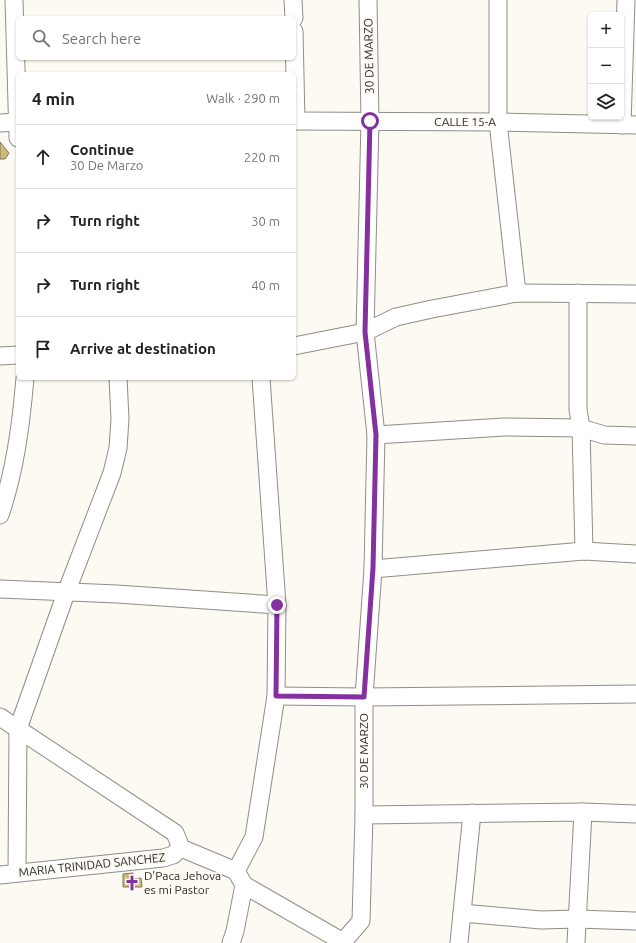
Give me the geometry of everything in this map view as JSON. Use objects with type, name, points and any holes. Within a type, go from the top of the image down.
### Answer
[{"type":"street","points":[[14,0],[16,72]]},
{"type":"street","points":[[293,0],[294,16]]},
{"type":"street","name":"30 DE MARZO","points":[[343,943],[361,921],[364,815],[364,697],[373,568],[376,435],[365,332],[370,121],[368,0]]},
{"type":"street","points":[[498,0],[498,122],[517,293]]},
{"type":"street","points":[[626,0],[629,125]]},
{"type":"street","points":[[294,60],[294,72]]},
{"type":"street","name":"CALLE 15-A","points":[[296,122],[498,122],[629,125]]},
{"type":"street","points":[[0,123],[16,127]]},
{"type":"street","points":[[296,346],[365,332],[396,318],[432,309],[517,293],[636,294]]},
{"type":"street","points":[[578,293],[578,409],[581,428],[584,551]]},
{"type":"street","points":[[0,356],[16,355]]},
{"type":"street","points":[[0,515],[8,490],[20,434],[26,380]]},
{"type":"street","points":[[17,873],[18,729],[66,593],[112,473],[118,448],[120,419],[118,380]]},
{"type":"street","points":[[232,943],[240,878],[254,837],[276,696],[277,605],[261,380]]},
{"type":"street","points":[[376,435],[504,427],[581,428],[604,435],[636,436]]},
{"type":"street","points":[[373,568],[584,551],[636,554]]},
{"type":"street","points":[[0,589],[117,594],[277,605]]},
{"type":"street","points":[[276,696],[364,697],[636,694]]},
{"type":"street","points":[[0,717],[175,833],[181,848],[240,878],[343,943]]},
{"type":"street","points":[[364,815],[582,812],[636,814]]},
{"type":"street","points":[[576,943],[582,812]]},
{"type":"street","points":[[459,943],[472,813]]},
{"type":"street","name":"MARIA TRINIDAD SANCHEZ","points":[[0,875],[163,858],[173,855],[181,848]]},
{"type":"street","points":[[462,913],[541,920],[577,919],[636,921]]},
{"type":"building","points":[[0,142],[9,153],[5,159],[0,159]]},
{"type":"building","name":"D'Paca Jehova es mi Pastor","points":[[133,873],[133,879],[141,878],[142,887],[123,887],[123,874]]},
{"type":"place","name":"D'Paca Jehova es mi Pastor","points":[[132,883]]},
{"type":"route","points":[[277,605],[276,696],[364,697],[373,568],[376,435],[365,332],[370,121]]}]
